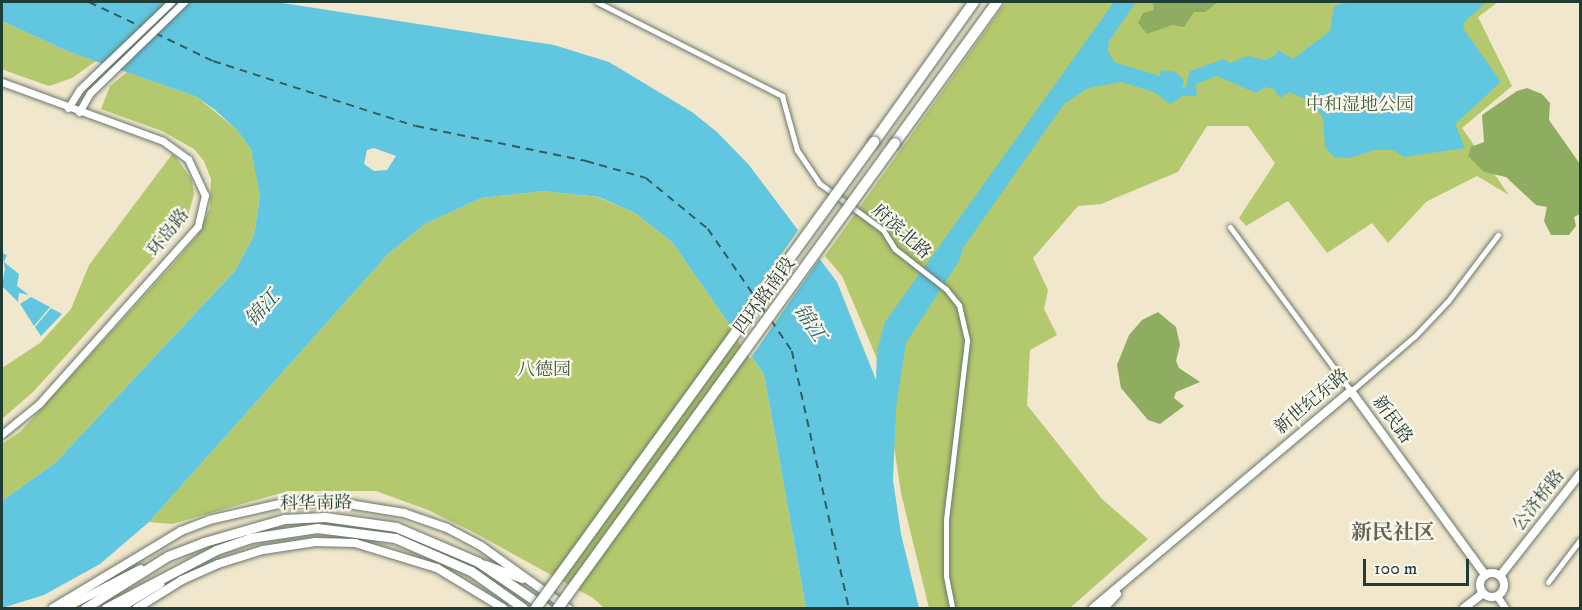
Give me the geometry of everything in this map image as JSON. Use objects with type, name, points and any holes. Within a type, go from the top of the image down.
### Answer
[{"type":"highway","name":"四环路南段","points":[[536,609],[974,2]]},
{"type":"highway","name":"四环路南段","points":[[558,609],[998,2]]},
{"type":"highway","name":"科华南路","points":[[85,609],[168,556],[240,529],[284,519],[325,517],[396,527],[478,562],[546,609]]},
{"type":"highway","name":"科华南路","points":[[106,609],[216,550],[279,531],[316,528],[359,531],[395,538],[451,561],[523,609]]},
{"type":"main road","name":"新民路","points":[[1351,391],[1485,575]]},
{"type":"main road","name":"新世纪东路","points":[[1093,609],[1351,391]]},
{"type":"main road","name":"公济桥路","points":[[1500,576],[1581,474]]},
{"type":"main road","points":[[53,609],[181,531],[246,511],[295,502],[367,504],[423,519],[481,546],[568,609]]},
{"type":"main road","points":[[137,609],[182,580],[218,564],[263,550],[315,542],[355,543],[437,568],[503,609]]},
{"type":"main road","points":[[65,609],[168,556]]},
{"type":"main road","points":[[478,562],[533,584]]},
{"type":"main road","points":[[120,609],[177,569]]},
{"type":"main road","points":[[1485,575],[1500,576],[1504,587],[1497,596],[1483,593],[1480,582],[1485,575]]},
{"type":"main road","name":"新世纪东路","points":[[1104,609],[1132,578]]},
{"type":"main road","points":[[1464,609],[1483,593]]},
{"type":"street","points":[[68,108],[89,80],[171,2]]},
{"type":"street","points":[[79,112],[100,83],[184,2]]},
{"type":"street","name":"府滨北路","points":[[597,2],[782,96],[797,150],[811,174],[833,196],[883,230],[895,249],[946,289],[959,305],[967,341],[946,521],[946,576],[952,609]]},
{"type":"street","name":"环岛路","points":[[2,81],[68,108],[164,141],[181,151],[202,183],[203,212],[198,226],[48,395],[2,434]]},
{"type":"street","name":"新民路","points":[[1230,226],[1351,391]]},
{"type":"street","name":"新世纪东路","points":[[1351,391],[1442,308],[1498,235]]},
{"type":"street","points":[[1548,582],[1581,540]]},
{"type":"street","points":[[1497,596],[1505,609]]},
{"type":"green space","name":"中和湿地公园","points":[[1006,2],[1498,2],[1478,17],[1512,86],[1462,128],[1509,195],[1477,176],[1426,202],[1388,243],[1372,223],[1327,253],[1288,201],[1246,226],[1239,218],[1275,163],[1248,126],[1207,126],[1178,172],[1101,204],[1078,206],[1033,258],[1048,290],[1044,309],[1057,335],[1030,350],[1027,405],[1102,499],[1148,539],[1070,608],[929,608],[901,493],[883,373],[842,276],[825,256]]},
{"type":"green space","points":[[1153,2],[1218,2],[1205,12],[1194,12],[1184,27],[1172,25],[1147,34],[1138,23],[1143,13],[1154,10]]},
{"type":"green space","points":[[2,21],[67,51],[96,61],[72,78],[49,86],[2,69]]},
{"type":"green space","points":[[127,72],[197,97],[237,130],[251,149],[256,170],[260,196],[254,235],[235,271],[55,463],[2,501],[2,444],[20,432],[175,262],[197,236],[210,208],[211,179],[204,161],[194,149],[162,131],[101,109],[110,86]]},
{"type":"green space","points":[[1527,88],[1542,94],[1550,103],[1549,120],[1580,164],[1580,214],[1574,217],[1576,226],[1569,235],[1551,235],[1544,221],[1547,207],[1536,205],[1506,177],[1484,172],[1468,156],[1471,147],[1484,142],[1482,115],[1517,91]]},
{"type":"green space","points":[[173,153],[192,180],[194,194],[186,223],[34,391],[2,419],[2,368],[40,343],[71,309],[89,265]]},
{"type":"green space","name":"八德园","points":[[543,191],[598,197],[635,213],[672,242],[764,374],[806,608],[604,608],[593,598],[475,533],[428,510],[376,491],[288,491],[172,524],[149,522],[388,254],[425,224],[481,198]]},
{"type":"green space","points":[[1158,312],[1176,327],[1180,345],[1176,361],[1179,368],[1200,382],[1176,392],[1174,398],[1184,406],[1160,424],[1148,420],[1121,388],[1117,365],[1129,335],[1142,320]]},
{"type":"water","name":"锦江","points":[[2,2],[276,2],[554,45],[609,62],[692,112],[717,132],[749,165],[837,282],[876,380],[877,351],[885,322],[1114,2],[1136,2],[1109,41],[1108,51],[1114,62],[1160,76],[1161,70],[1175,72],[1184,80],[1182,88],[1186,87],[1190,71],[1224,59],[1230,63],[1248,56],[1265,60],[1275,56],[1278,50],[1293,59],[1330,31],[1334,6],[1351,2],[1487,2],[1465,21],[1463,28],[1501,82],[1455,124],[1465,148],[1404,157],[1393,150],[1375,150],[1350,158],[1334,157],[1325,147],[1323,119],[1313,102],[1289,92],[1280,98],[1274,89],[1265,87],[1256,93],[1217,76],[1196,84],[1197,96],[1183,96],[1170,104],[1154,92],[1121,82],[1088,88],[1064,104],[963,248],[959,261],[906,343],[896,408],[893,480],[901,534],[919,608],[806,608],[764,374],[672,242],[635,213],[599,197],[543,191],[481,198],[425,224],[388,254],[149,522],[100,564],[44,595],[2,608],[2,501],[55,463],[235,271],[254,235],[260,196],[251,149],[237,130],[197,97],[67,51],[2,21]],"holes":[[[374,148],[396,156],[387,170],[374,171],[364,164],[367,150]]]},
{"type":"water","points":[[2,253],[7,255],[4,262],[19,274],[17,286],[29,295],[19,293],[18,302],[2,286],[5,269]]},
{"type":"water","points":[[31,297],[50,307],[34,326],[20,304]]},
{"type":"water","points":[[51,308],[62,314],[41,336],[35,327]]},
{"type":"pier","points":[[799,229],[821,257],[750,359],[729,328]]},
{"type":"ferry route","points":[[89,2],[142,27]]},
{"type":"ferry route","points":[[155,33],[213,61],[416,126],[586,161],[646,178],[708,229],[755,297]]},
{"type":"ferry route","points":[[761,305],[766,314]]},
{"type":"ferry route","points":[[771,320],[792,351],[849,608]]},
{"type":"district","name":"新民社区","points":[[1393,533]]}]
